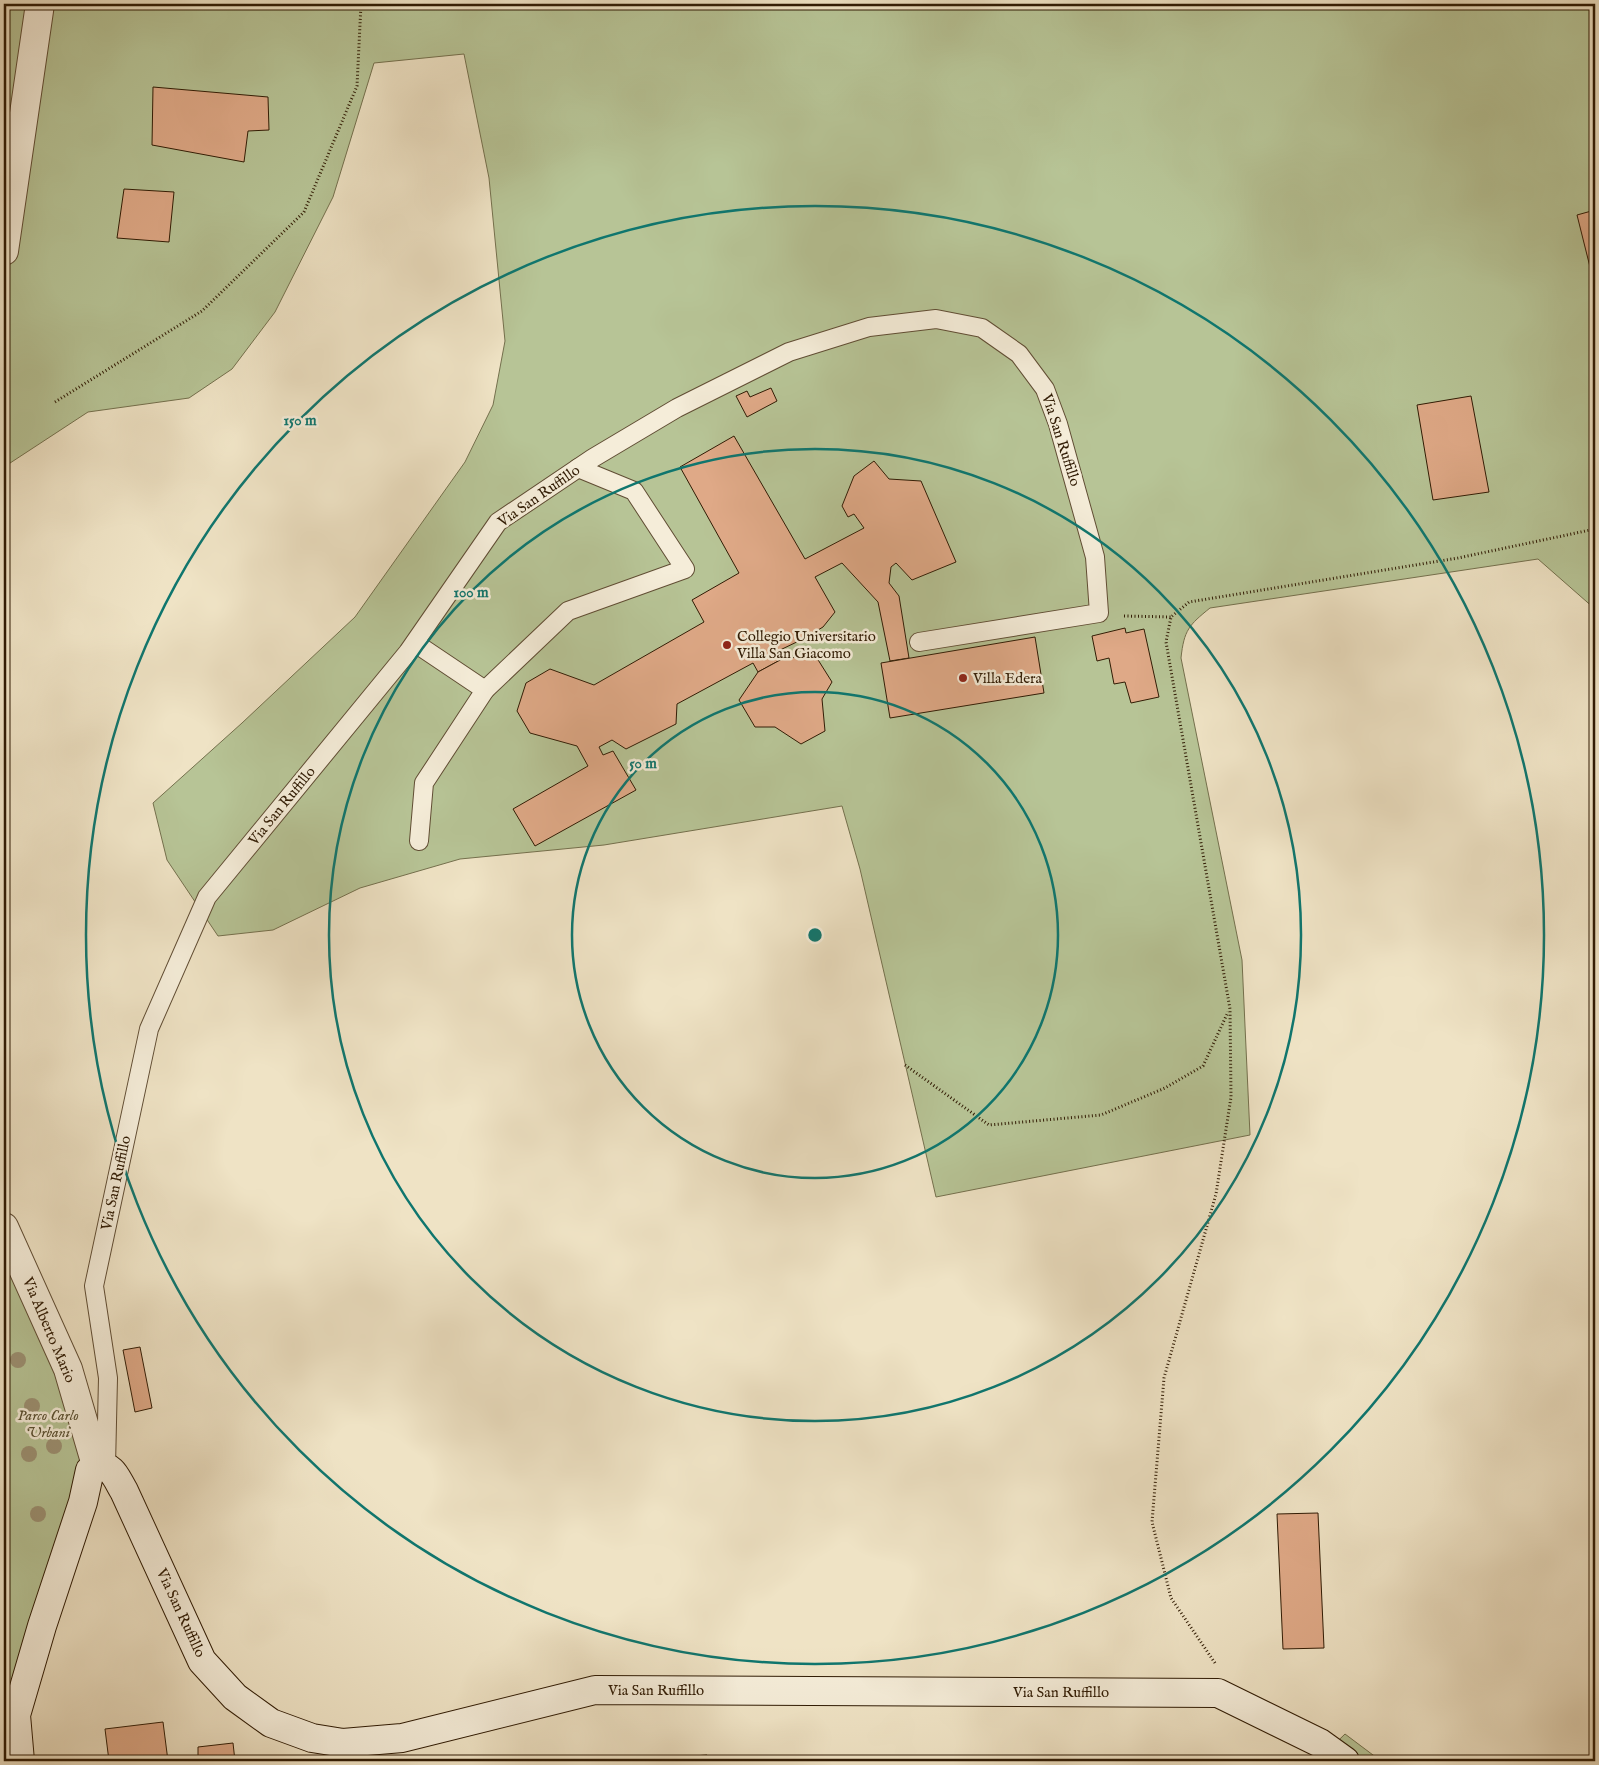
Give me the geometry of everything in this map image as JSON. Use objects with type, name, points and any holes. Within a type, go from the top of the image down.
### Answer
[{"type":"street","points":[[4,251],[40,4]]},
{"type":"street","name":"Via Alberto Mario","points":[[4,1228],[68,1369],[101,1465]]},
{"type":"street","name":"Via San Ruffillo","points":[[20,1761],[16,1715],[42,1626],[83,1502],[90,1470],[101,1465],[113,1471],[124,1491],[202,1661],[235,1696],[272,1723],[312,1738],[343,1743],[402,1738],[595,1690],[1218,1693],[1320,1743],[1345,1761]]},
{"type":"lane","name":"Via San Ruffillo","points":[[101,1465],[108,1378],[94,1286],[149,1029],[207,897],[415,643],[498,522],[578,468],[677,408],[789,352],[868,327],[936,319],[982,328],[1019,354],[1045,389],[1058,424],[1096,557],[1099,614]]},
{"type":"lane","points":[[420,841],[424,783],[485,690],[568,611],[685,570],[634,491],[578,468]]},
{"type":"lane","points":[[919,642],[1099,614]]},
{"type":"lane","points":[[415,643],[485,690]]},
{"type":"path","points":[[55,402],[202,311],[304,212],[357,86],[361,4]]},
{"type":"path","points":[[1099,614],[1128,617],[1170,617],[1189,602],[1458,558],[1595,529]]},
{"type":"path","points":[[1170,617],[1166,642],[1230,1009],[1232,1097],[1216,1194],[1164,1378],[1152,1522],[1171,1598],[1218,1669],[1218,1693]]},
{"type":"path","points":[[905,1065],[989,1125],[1102,1115],[1165,1088],[1204,1066],[1230,1009]]},
{"type":"green space","points":[[4,4],[1595,4],[1595,609],[1538,559],[1210,608],[1192,624],[1186,634],[1181,658],[1242,960],[1250,1135],[936,1197],[860,869],[842,806],[604,845],[460,859],[360,888],[273,930],[218,936],[167,860],[153,803],[355,617],[465,462],[493,405],[505,341],[489,178],[464,54],[374,63],[333,197],[275,312],[232,369],[189,398],[88,412],[4,467]]},
{"type":"green space","name":"Parco Carlo Urbani","points":[[4,1227],[96,1421],[4,1706]]},
{"type":"green space","points":[[1345,1734],[1381,1761],[1317,1761]]},
{"type":"building","points":[[153,87],[268,97],[269,130],[248,131],[244,162],[152,145]]},
{"type":"building","points":[[124,189],[174,192],[169,242],[117,238]]},
{"type":"building","points":[[1595,210],[1595,287],[1577,215]]},
{"type":"building","points":[[771,388],[777,401],[747,417],[736,396],[747,391],[750,397]]},
{"type":"building","points":[[1471,396],[1489,492],[1433,500],[1417,405]]},
{"type":"building","name":"Collegio Universitario Villa San Giacomo","points":[[734,436],[805,559],[864,528],[854,514],[848,517],[842,506],[854,476],[874,461],[889,479],[921,481],[956,562],[912,580],[896,563],[891,567],[889,583],[899,596],[909,658],[890,661],[878,602],[842,563],[815,577],[835,612],[823,627],[778,651],[782,659],[758,672],[753,663],[677,704],[676,724],[626,749],[612,740],[599,747],[603,755],[613,751],[636,790],[535,846],[513,809],[588,766],[577,746],[530,733],[517,711],[526,683],[550,669],[594,685],[704,622],[692,600],[739,573],[680,467]]},
{"type":"building","points":[[1125,628],[1126,633],[1144,629],[1159,697],[1131,703],[1125,682],[1114,684],[1109,658],[1097,661],[1092,636]]},
{"type":"building","name":"Villa Edera","points":[[1035,637],[1044,693],[890,718],[881,663]]},
{"type":"building","points":[[815,655],[832,682],[822,699],[825,731],[801,744],[775,727],[755,727],[739,700],[758,672],[782,659]]},
{"type":"building","points":[[140,1347],[152,1408],[135,1412],[123,1350]]},
{"type":"building","points":[[1318,1513],[1324,1648],[1283,1649],[1277,1514]]},
{"type":"building","points":[[163,1722],[168,1761],[109,1761],[105,1729]]},
{"type":"building","points":[[233,1743],[235,1761],[198,1761],[198,1747]]},
{"type":"building","points":[[707,1755],[707,1761],[652,1761],[652,1759]]},
{"type":"place","name":"Collegio Universitario Villa San Giacomo","points":[[727,645]]},
{"type":"place","name":"Villa Edera","points":[[963,678]]}]
